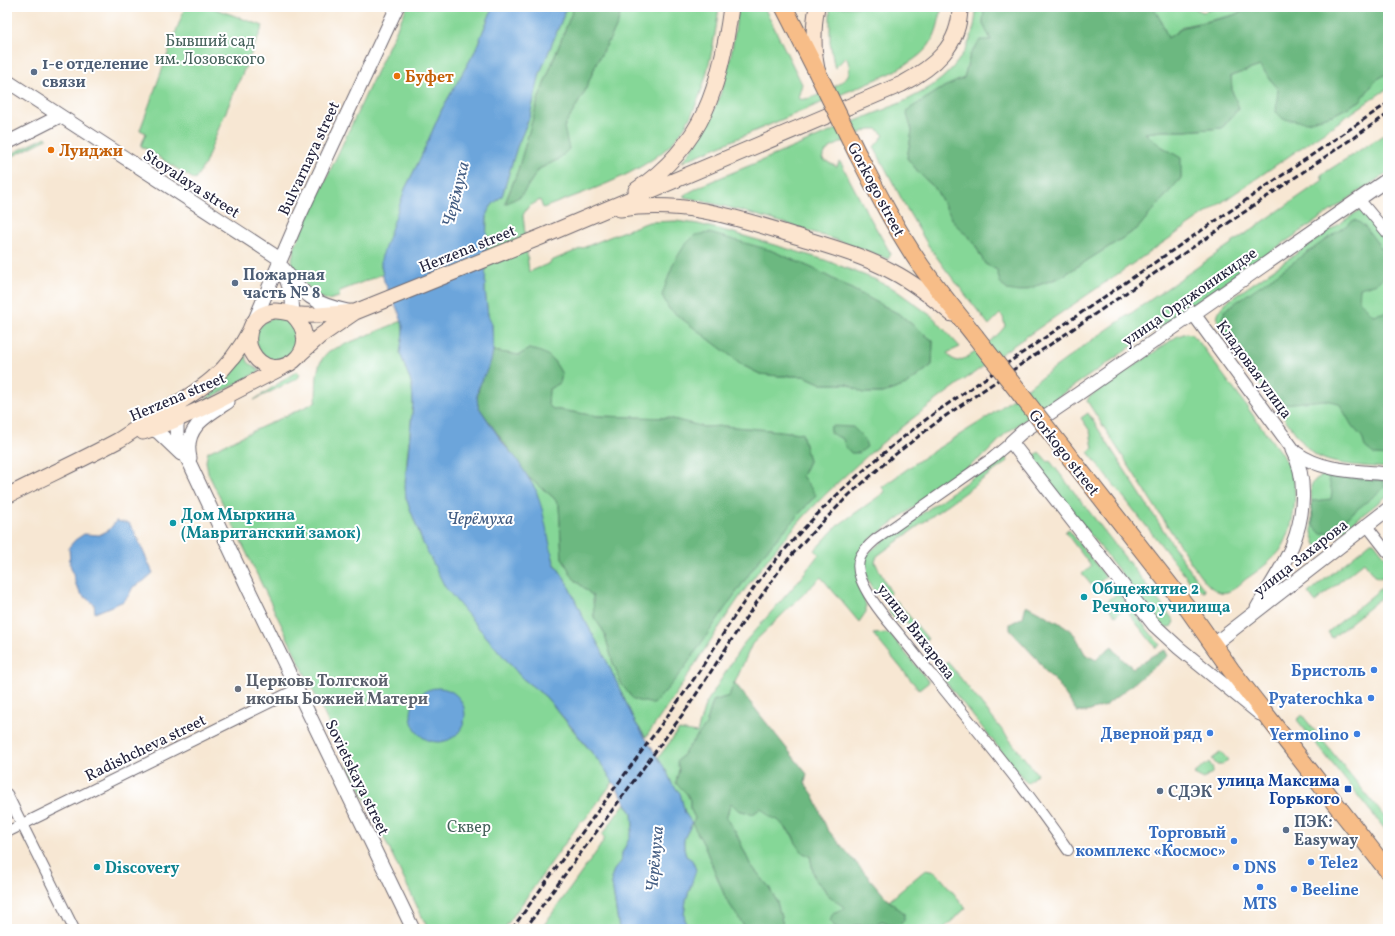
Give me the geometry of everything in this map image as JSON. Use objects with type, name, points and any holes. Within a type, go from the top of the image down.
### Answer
[{"type":"main road","points":[[592,215],[629,195],[657,175],[676,157],[693,134],[705,113],[720,70],[725,50],[730,7]]},
{"type":"main road","name":"Gorkogo street","points":[[784,7],[889,213],[932,281],[1186,606],[1231,670],[1388,871]]},
{"type":"main road","points":[[816,7],[814,29],[819,76]]},
{"type":"main road","points":[[592,215],[884,92],[918,75],[931,67],[949,47],[959,22],[960,7]]},
{"type":"main road","points":[[592,215],[630,207],[663,206],[690,208],[738,219],[829,246],[870,261],[902,276],[937,302],[967,327],[975,336]]},
{"type":"main road","name":"Herzena street","points":[[120,439],[178,419],[219,401],[296,358],[320,336],[355,312],[592,215]]},
{"type":"main road","points":[[292,314],[300,323],[304,335],[303,348],[296,358],[278,367],[265,365],[259,361],[251,350],[249,337],[251,327],[257,319],[268,312],[281,311],[292,314],[309,315],[355,312]]},
{"type":"main road","name":"Herzena street","points":[[7,496],[120,439],[189,398],[214,379],[228,365],[238,352],[251,327]]},
{"type":"street","name":"Bulvarnaya street","points":[[251,327],[281,264],[396,7]]},
{"type":"street","name":"Stoyalaya street","points":[[7,81],[281,264],[301,290],[312,299],[329,306],[355,312]]},
{"type":"street","points":[[7,143],[60,116]]},
{"type":"street","name":"улица Орджоникидзе","points":[[1011,442],[1028,428],[1388,179]]},
{"type":"street","points":[[1359,199],[1388,234]]},
{"type":"street","points":[[281,264],[292,298],[292,314]]},
{"type":"street","name":"Кладовая улица","points":[[1193,313],[1289,445]]},
{"type":"street","points":[[191,466],[189,440],[193,430],[200,421],[296,358]]},
{"type":"street","name":"Sovietskaya street","points":[[189,398],[178,419],[177,433],[183,452],[413,929]]},
{"type":"street","name":"Sovietskaya street","points":[[150,429],[156,431],[166,439],[191,466]]},
{"type":"street","points":[[1011,442],[1158,629],[1276,728]]},
{"type":"street","name":"улица Вихарева","points":[[1011,442],[992,458],[875,540],[867,547],[859,558],[858,568],[861,580],[878,608],[987,742],[1068,850]]},
{"type":"street","points":[[1289,445],[1295,452],[1309,461],[1333,468]]},
{"type":"street","points":[[1289,445],[1298,462],[1302,495]]},
{"type":"street","points":[[1253,614],[1292,545],[1299,524],[1302,495],[1305,483],[1312,474],[1324,468],[1333,468],[1388,474]]},
{"type":"street","name":"улица Захарова","points":[[1213,645],[1388,509]]},
{"type":"street","points":[[1367,526],[1388,553]]},
{"type":"street","name":"Radishcheva street","points":[[7,832],[297,689]]},
{"type":"street","points":[[7,794],[74,929]]},
{"type":"green space","name":"Бывший сад им. Лозовского","points":[[185,7],[210,7],[263,26],[205,164],[195,180],[141,146],[146,133],[140,130]]},
{"type":"green space","points":[[407,7],[493,7],[474,53],[442,109],[405,189],[381,265],[383,274],[340,291],[339,297],[328,300],[318,297],[294,273],[291,262],[296,243]]},
{"type":"green space","points":[[567,7],[574,7],[539,97],[518,170],[505,203],[521,196],[539,169],[559,159],[564,127],[584,93],[597,62],[617,26],[622,7],[719,7],[713,44],[704,83],[689,120],[678,136],[666,149],[653,159],[623,176],[543,208],[540,200],[528,207],[523,215],[529,272],[550,263],[551,261],[649,222],[676,221],[698,224],[825,260],[874,279],[894,289],[933,317],[960,347],[947,353],[951,358],[957,361],[962,360],[976,352],[997,335],[1005,326],[1003,317],[1000,314],[989,325],[928,245],[874,147],[884,135],[877,129],[869,129],[830,148],[826,151],[822,159],[837,167],[839,162],[841,163],[891,254],[888,259],[787,224],[684,197],[684,195],[705,184],[898,104],[921,93],[949,72],[962,56],[974,28],[976,7],[984,7],[983,24],[991,40],[970,55],[964,78],[944,87],[907,111],[912,131],[907,158],[920,174],[935,188],[955,224],[973,241],[985,264],[998,270],[1000,282],[1019,292],[1061,277],[1137,229],[1181,178],[1180,158],[1161,146],[1145,133],[1222,128],[1239,108],[1232,91],[1231,76],[1260,66],[1278,89],[1333,115],[1360,101],[1376,80],[1388,73],[1388,88],[963,381],[926,408],[857,465],[824,496],[772,553],[735,604],[646,737],[635,722],[602,651],[583,617],[565,579],[554,562],[536,491],[528,477],[553,497],[559,505],[562,558],[574,579],[593,596],[594,617],[604,632],[613,663],[622,685],[730,601],[764,553],[815,496],[802,476],[809,461],[802,433],[724,426],[704,427],[669,418],[598,416],[553,409],[548,405],[549,389],[560,383],[562,374],[554,361],[529,349],[519,355],[493,351],[492,325],[488,315],[485,291],[487,213],[492,205],[502,196],[517,147],[530,116],[540,73]],"holes":[[[770,250],[812,268],[899,314],[933,341],[932,365],[906,385],[883,393],[863,393],[847,384],[822,384],[804,376],[760,374],[744,366],[669,308],[662,295]]]},
{"type":"green space","points":[[574,7],[622,7],[617,26],[597,62],[584,93],[564,127],[569,149],[559,159],[539,169],[521,196],[505,204],[518,170],[539,97]]},
{"type":"green space","points":[[738,7],[764,7],[802,84],[798,98],[802,99],[814,97],[828,90],[845,79],[849,73],[849,66],[846,57],[835,68],[830,42],[830,10],[826,9],[826,7],[941,7],[941,10],[935,34],[931,43],[918,56],[900,68],[682,162],[706,126],[722,89],[732,50]]},
{"type":"green space","points":[[984,7],[1153,7],[1168,38],[1184,27],[1231,16],[1253,7],[1388,7],[1388,73],[1376,80],[1360,101],[1333,115],[1307,122],[1283,119],[1276,112],[1278,89],[1260,66],[1231,76],[1232,91],[1239,108],[1222,128],[1145,133],[1161,146],[1181,158],[1181,178],[1137,229],[1061,277],[1019,292],[1007,290],[1000,282],[997,270],[985,264],[973,241],[955,224],[935,188],[920,174],[907,158],[912,131],[906,111],[944,87],[964,78],[970,55],[980,40],[991,40],[983,24]]},
{"type":"green space","points":[[1153,7],[1192,7],[1203,12],[1219,7],[1253,7],[1231,16],[1184,26],[1168,38]]},
{"type":"green space","points":[[1388,132],[1388,172],[1005,434],[987,453],[864,544],[861,590],[866,606],[866,612],[859,622],[821,577],[752,644],[729,696],[713,701],[706,725],[677,762],[679,769],[676,783],[687,794],[690,800],[690,808],[695,818],[693,824],[704,845],[726,899],[746,929],[687,929],[684,915],[686,900],[696,870],[692,860],[686,856],[684,841],[692,823],[685,813],[680,793],[672,784],[667,772],[658,758],[679,730],[697,733],[705,705],[744,643],[796,584],[819,554],[815,550],[837,526],[885,492],[882,487],[924,457],[988,417],[1088,343],[1323,180],[1321,175]]},
{"type":"green space","points":[[46,137],[47,139],[7,159],[7,156]]},
{"type":"green space","points":[[1360,211],[1388,242],[1388,468],[1334,462],[1319,457],[1308,449],[1222,333],[1218,321],[1219,310],[1225,303]]},
{"type":"green space","points":[[1354,220],[1366,228],[1388,257],[1388,273],[1377,283],[1360,288],[1359,300],[1373,315],[1388,311],[1388,456],[1375,455],[1365,447],[1362,437],[1352,426],[1339,403],[1324,400],[1284,404],[1272,395],[1224,332],[1220,323],[1225,310]]},
{"type":"green space","points":[[709,233],[770,250],[812,268],[899,314],[933,341],[932,365],[906,385],[883,393],[863,393],[847,384],[822,384],[804,376],[760,374],[744,366],[669,309],[662,295],[673,264],[684,246],[695,235]]},
{"type":"green space","points":[[277,318],[292,324],[298,339],[292,354],[277,360],[262,354],[256,339],[262,324]]},
{"type":"green space","name":"Сквер","points":[[402,321],[403,333],[400,353],[412,385],[413,403],[405,485],[406,498],[423,543],[477,626],[522,678],[546,697],[605,769],[613,782],[583,822],[581,821],[504,929],[428,929],[208,473],[206,461],[208,452],[316,402],[317,374],[324,356],[329,351]]},
{"type":"green space","points":[[1186,333],[1191,334],[1199,342],[1283,456],[1293,475],[1295,493],[1293,515],[1284,544],[1279,552],[1268,563],[1237,587],[1223,593],[1212,588],[1192,564],[1087,401],[1089,397],[1176,337]]},
{"type":"green space","points":[[529,349],[546,354],[555,363],[562,374],[560,383],[549,389],[548,405],[553,409],[598,416],[669,418],[704,427],[724,426],[802,433],[809,461],[802,476],[816,495],[764,553],[685,667],[654,704],[634,700],[622,685],[613,663],[604,632],[594,617],[593,596],[574,579],[562,558],[559,505],[553,497],[528,477],[478,406],[478,391],[493,351],[519,355]]},
{"type":"green space","points":[[244,351],[248,362],[260,371],[203,402],[227,378]]},
{"type":"green space","points":[[297,371],[300,374],[298,378],[254,400]]},
{"type":"green space","points":[[1088,413],[1180,556],[1205,591],[1203,592],[1191,583],[1088,452],[1093,448],[1090,431],[1081,418]]},
{"type":"green space","points":[[831,426],[853,427],[864,438],[867,447],[859,453],[851,453],[845,446],[843,439],[830,433]]},
{"type":"green space","points":[[1039,452],[1048,462],[1050,461],[1172,618],[1174,622],[1171,627],[1164,627],[1030,459]]},
{"type":"green space","points":[[1004,455],[1008,461],[877,556],[875,562],[891,593],[885,597],[879,596],[869,583],[865,573],[865,557],[874,548]]},
{"type":"green space","points":[[1333,474],[1388,480],[1388,495],[1320,547],[1316,545],[1312,533],[1311,486],[1315,480],[1320,477]]},
{"type":"green space","points":[[1328,476],[1383,481],[1385,487],[1329,532],[1321,534],[1313,525],[1312,501],[1331,499],[1332,492]]},
{"type":"green space","points":[[1068,529],[1106,577],[1093,587],[1082,574],[1091,566],[1065,532]]},
{"type":"green space","points":[[1371,542],[1374,542],[1388,560],[1388,575],[1380,578],[1375,576],[1364,562],[1315,602],[1308,593]]},
{"type":"green space","points":[[1384,586],[1387,588],[1388,592],[1332,638],[1328,632]]},
{"type":"green space","points":[[1118,593],[1160,645],[1156,648],[1125,609],[1115,616],[1105,603]]},
{"type":"green space","points":[[896,600],[928,639],[924,643],[906,621],[900,625],[891,615],[889,610],[890,607]]},
{"type":"green space","points":[[1026,605],[1065,626],[1075,635],[1085,654],[1096,660],[1112,646],[1122,659],[1133,668],[1165,650],[1168,656],[1105,706],[1087,712],[1077,712],[1059,685],[1010,630],[1010,624],[1023,617]]},
{"type":"green space","points":[[887,633],[891,635],[929,682],[919,690],[873,634]]},
{"type":"green space","points":[[947,661],[1037,774],[1027,783],[944,680],[942,670]]},
{"type":"green space","points":[[734,682],[807,774],[805,783],[814,796],[827,829],[889,901],[904,913],[904,921],[896,926],[882,921],[872,925],[857,925],[848,929],[835,927],[830,920],[833,913],[845,908],[827,894],[823,887],[815,880],[810,856],[803,853],[792,834],[778,820],[770,817],[761,808],[753,814],[738,810],[731,803],[726,818],[736,833],[750,864],[769,887],[777,902],[784,929],[746,929],[726,899],[704,845],[692,823],[695,818],[690,808],[690,800],[687,794],[676,783],[679,769],[677,762],[706,725],[713,701],[729,696]]},
{"type":"green space","points":[[1302,715],[1388,821],[1388,833],[1297,720]]},
{"type":"green space","points":[[1221,752],[1228,760],[1222,765],[1217,765],[1212,759]]},
{"type":"green space","points":[[1209,762],[1213,768],[1212,773],[1204,779],[1194,774]]},
{"type":"green space","points":[[625,803],[632,813],[633,826],[630,837],[622,853],[621,862],[614,870],[611,878],[619,929],[541,929],[597,851],[605,838],[602,835]]},
{"type":"green space","points":[[731,803],[738,810],[753,814],[761,808],[770,817],[778,820],[792,835],[796,843],[810,856],[815,880],[823,887],[827,894],[845,908],[833,913],[835,927],[843,929],[784,929],[777,902],[769,887],[750,864],[736,833],[726,818]]},
{"type":"green space","points":[[925,870],[936,872],[966,908],[943,929],[848,929],[857,925],[872,925],[882,921],[896,926],[904,913],[889,901]]},
{"type":"water","name":"Черёмуха","points":[[493,7],[567,7],[540,73],[530,116],[517,147],[502,196],[492,205],[487,213],[485,291],[488,315],[492,325],[493,351],[491,361],[478,389],[478,406],[505,446],[516,458],[536,490],[542,509],[554,563],[565,579],[583,617],[602,651],[635,722],[667,772],[672,784],[680,793],[685,813],[692,823],[684,841],[686,856],[692,860],[696,870],[686,900],[684,915],[687,929],[619,929],[611,878],[614,870],[621,862],[622,853],[630,837],[633,826],[632,813],[605,769],[573,729],[546,697],[522,678],[445,587],[423,543],[406,498],[405,485],[413,403],[412,385],[400,353],[403,325],[384,281],[381,259],[405,189],[442,109],[474,53]]},
{"type":"water","points":[[116,521],[129,523],[153,573],[144,581],[133,587],[124,601],[95,613],[94,604],[82,595],[76,585],[70,564],[69,547],[75,540],[84,534],[99,535],[109,530]]},
{"type":"water","points":[[433,688],[443,688],[457,696],[463,705],[465,715],[463,725],[457,734],[443,742],[433,742],[423,737],[416,730],[411,720],[411,710],[416,700],[423,693]]},
{"type":"railway","points":[[512,929],[689,686],[756,585],[796,537],[840,492],[863,471],[936,412],[1388,103]]},
{"type":"railway","points":[[525,929],[688,707],[745,619],[783,565],[849,495],[892,457],[941,419],[1388,114]]},
{"type":"place","name":"1-е отделение связи","points":[[34,72]]},
{"type":"place","name":"Буфет","points":[[397,76]]},
{"type":"place","name":"Луиджи","points":[[51,150]]},
{"type":"place","name":"Пожарная часть № 8","points":[[235,283]]},
{"type":"place","name":"Дом Мыркина (Мавританский замок)","points":[[173,523]]},
{"type":"place","name":"Общежитие 2 Речного училища","points":[[1084,597]]},
{"type":"place","name":"Бристоль","points":[[1374,670]]},
{"type":"place","name":"Церковь Толгской иконы Божией Матери","points":[[238,689]]},
{"type":"place","name":"Pyaterochka","points":[[1371,698]]},
{"type":"place","name":"Дверной ряд","points":[[1210,733]]},
{"type":"place","name":"Yermolino","points":[[1357,734]]},
{"type":"place","name":"улица Максима Горького","points":[[1348,789]]},
{"type":"place","name":"СДЭК","points":[[1160,791]]},
{"type":"place","name":"ПЭК: Easyway","points":[[1286,830]]},
{"type":"place","name":"Торговый комплекс «Космос»","points":[[1234,841]]},
{"type":"place","name":"Tele2","points":[[1311,862]]},
{"type":"place","name":"Discovery","points":[[97,867]]},
{"type":"place","name":"DNS","points":[[1236,867]]},
{"type":"place","name":"MTS","points":[[1260,887]]},
{"type":"place","name":"Beeline","points":[[1294,889]]}]
